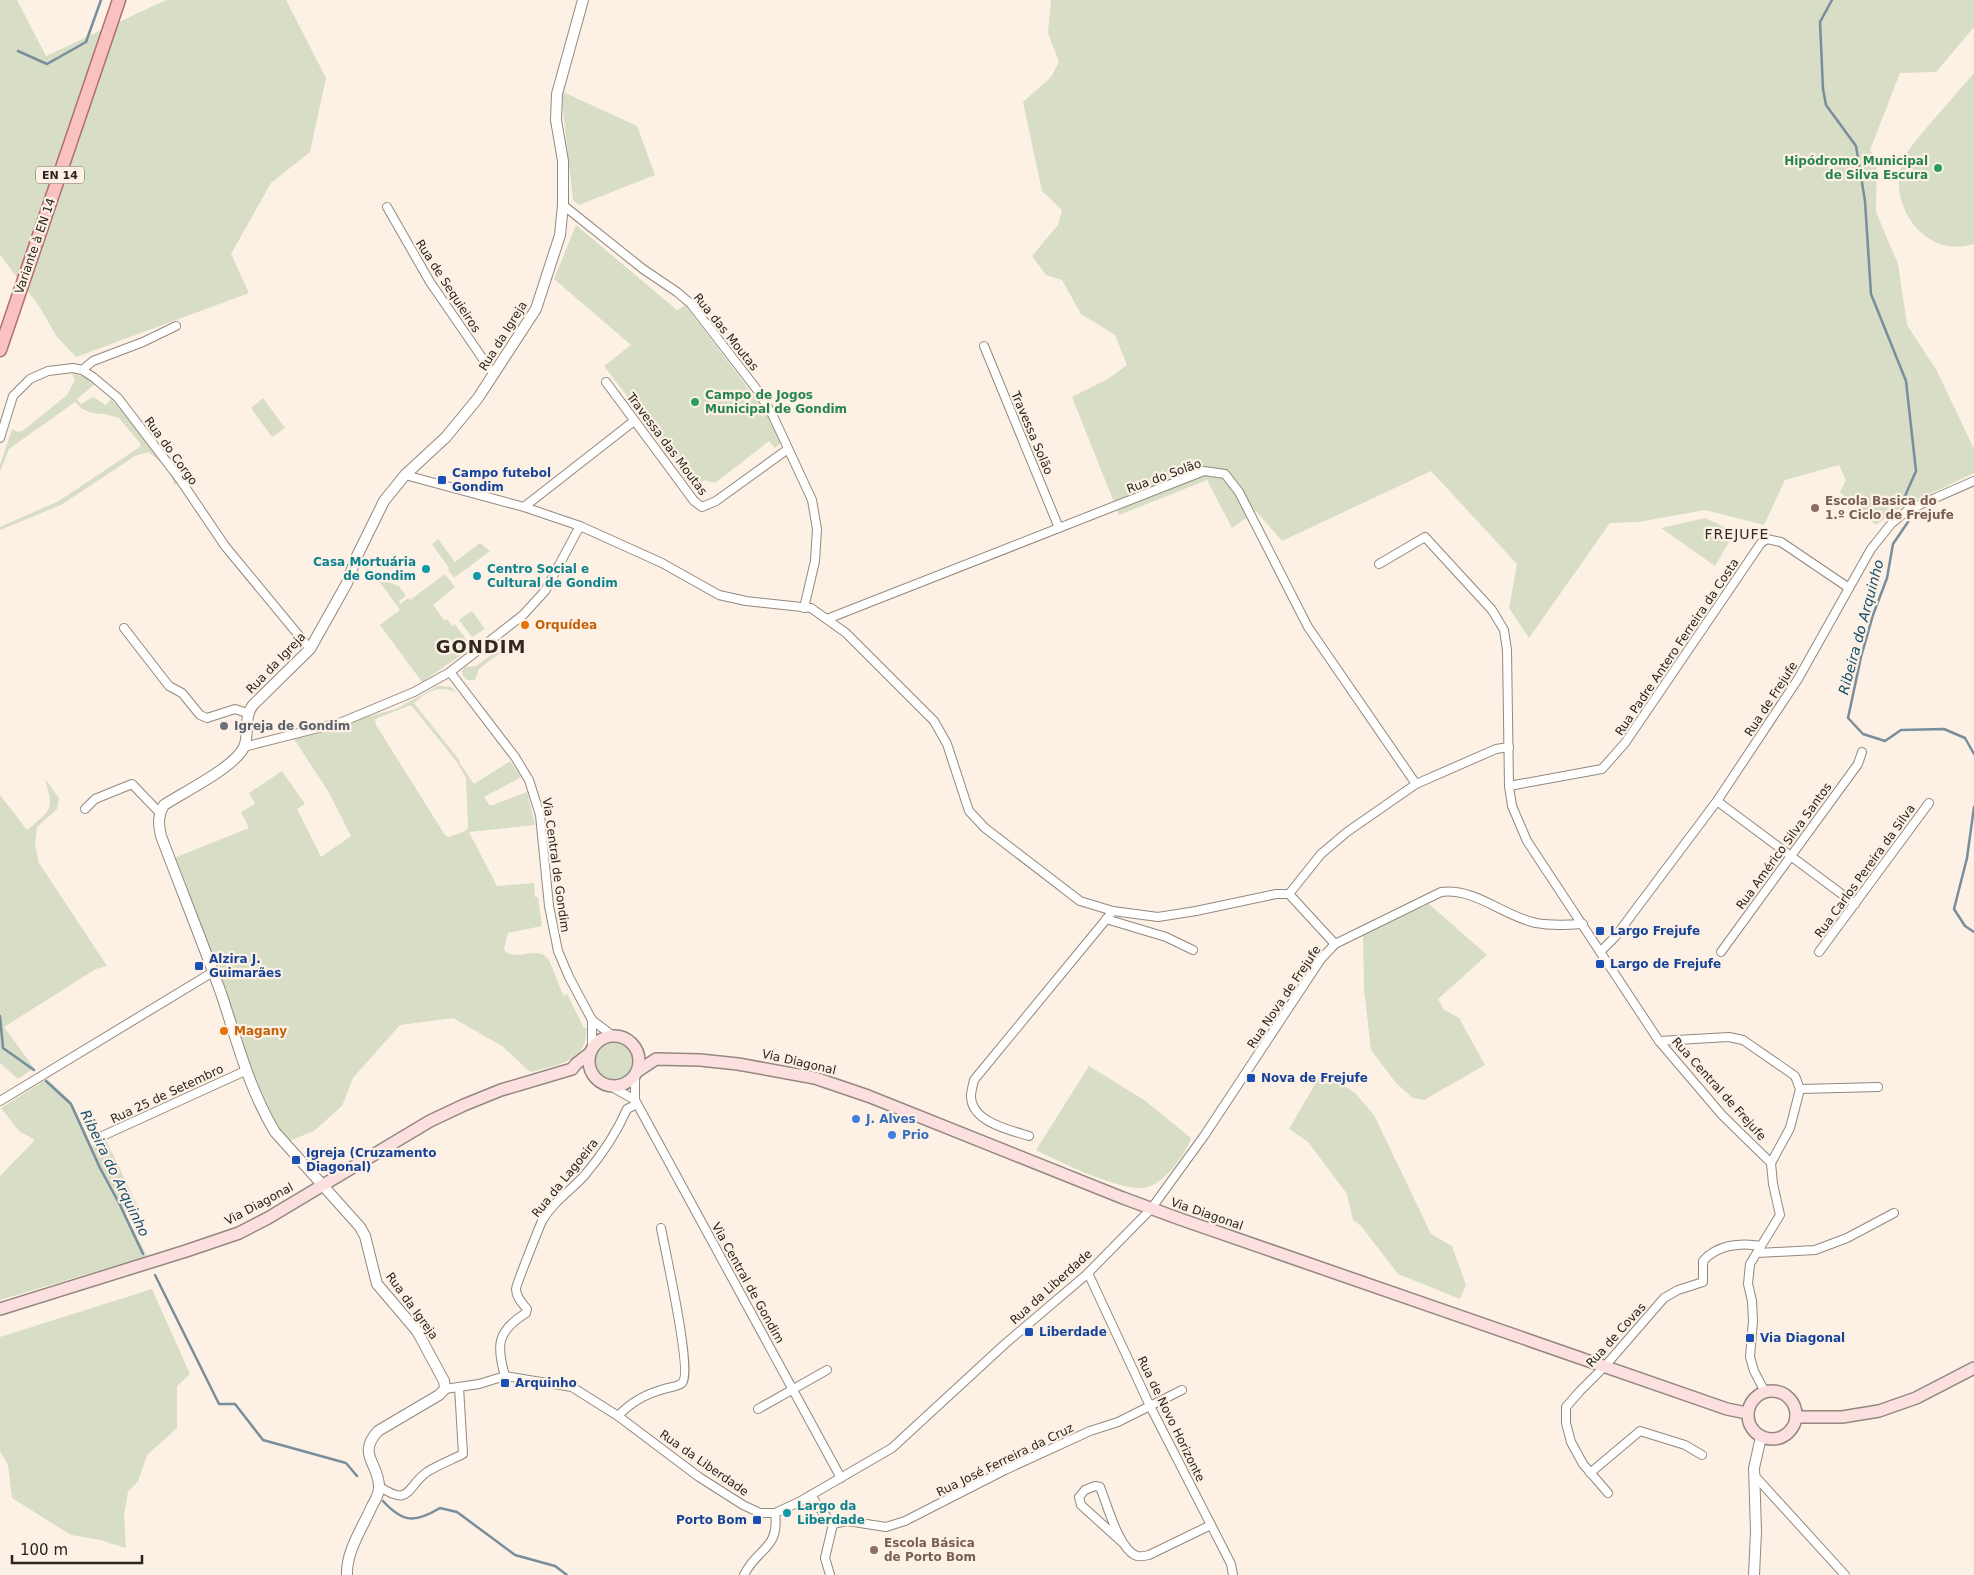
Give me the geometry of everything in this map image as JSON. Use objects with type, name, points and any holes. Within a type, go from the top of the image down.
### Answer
[{"type":"main road","name":"Variante à EN 14","points":[[0,350],[119,0]]},
{"type":"main road","name":"Via Diagonal","points":[[0,1309],[224,1238],[261,1222],[422,1126],[464,1105],[524,1082],[572,1069],[591,1051],[597,1042],[613,1036],[629,1040],[635,1047],[656,1059],[700,1060],[738,1064],[815,1078],[876,1099],[1151,1209],[1727,1409],[1747,1413]]},
{"type":"main road","points":[[635,1047],[639,1054],[640,1063],[636,1073]]},
{"type":"main road","points":[[591,1051],[589,1065],[594,1077],[604,1085],[612,1087],[626,1084],[636,1073],[656,1059]]},
{"type":"main road","points":[[572,1069],[582,1075],[594,1077]]},
{"type":"main road","points":[[1796,1417],[1842,1417],[1879,1411],[1916,1398],[1974,1368]]},
{"type":"main road","points":[[1773,1391],[1787,1396],[1792,1402],[1796,1417],[1790,1432],[1784,1437],[1776,1439],[1760,1437],[1750,1427],[1747,1413],[1753,1400],[1765,1392],[1773,1391]]},
{"type":"street","name":"Rua da Igreja","points":[[244,747],[247,713],[310,649],[347,583],[356,558],[384,501],[405,475],[446,437],[478,398],[536,309],[560,235],[563,205],[563,162],[556,120],[557,94],[583,0]]},
{"type":"street","name":"Rua das Moutas","points":[[563,205],[643,269],[691,304],[758,391],[773,416],[812,500],[817,529],[815,561],[804,608]]},
{"type":"street","name":"Rua de Sequieiros","points":[[387,207],[430,282],[494,375]]},
{"type":"street","points":[[0,438],[13,396],[23,384],[37,375],[68,368],[82,370],[93,361],[143,342],[176,326]]},
{"type":"street","name":"Travessa Solão","points":[[984,346],[1059,528]]},
{"type":"street","name":"Rua do Corgo","points":[[82,370],[118,398],[179,478],[225,546],[310,649]]},
{"type":"street","name":"Travessa das Moutas","points":[[606,382],[694,501],[702,507],[716,501],[788,449]]},
{"type":"street","points":[[524,507],[634,421]]},
{"type":"street","name":"Rua do Solão","points":[[827,620],[1204,471],[1225,474],[1239,492],[1308,626],[1416,784]]},
{"type":"street","points":[[405,475],[524,507],[580,526],[662,563],[719,595],[746,601],[811,608],[846,633],[934,722],[947,744],[969,811],[985,828],[1080,901],[1113,911],[1158,917],[1196,912],[1276,894],[1289,894],[1335,944]]},
{"type":"street","name":"Rua de Frejufe","points":[[1600,952],[1615,938],[1717,801],[1798,679],[1871,549],[1891,524],[1908,510],[1974,481]]},
{"type":"street","points":[[85,809],[95,799],[132,784],[160,812],[164,805],[219,772],[244,747],[342,722],[414,692],[450,672],[523,615],[546,591],[580,526]]},
{"type":"street","points":[[1379,564],[1425,537],[1492,610],[1504,630],[1509,786],[1512,806],[1527,841],[1600,952]]},
{"type":"street","name":"Rua Padre Antero Ferreira da Costa","points":[[1509,786],[1602,769],[1625,743],[1761,543],[1767,539],[1781,542],[1849,588]]},
{"type":"street","points":[[124,628],[170,686],[182,693],[200,715],[207,718],[235,709],[247,713]]},
{"type":"street","name":"Via Central de Gondim","points":[[450,672],[520,765],[533,788],[540,815],[549,906],[556,942],[565,968],[592,1020],[613,1036]]},
{"type":"street","points":[[1289,894],[1321,854],[1346,832],[1416,784],[1496,749],[1509,747]]},
{"type":"street","name":"Rua Américo Silva Santos","points":[[1721,952],[1858,764],[1862,752]]},
{"type":"street","points":[[1717,801],[1855,904]]},
{"type":"street","name":"Rua Carlos Pereira da Silva","points":[[1819,952],[1929,803]]},
{"type":"street","name":"Rua da Igreja","points":[[160,812],[158,826],[160,836],[212,972],[245,1071],[275,1132],[360,1227],[365,1236],[378,1284],[417,1331],[441,1373],[444,1389]]},
{"type":"street","name":"Rua Nova de Frejufe","points":[[1151,1209],[1204,1136],[1321,959],[1335,944],[1441,892],[1454,891],[1468,894],[1535,923],[1558,926],[1583,924]]},
{"type":"street","points":[[1029,1136],[995,1124],[976,1112],[971,1097],[974,1080],[1113,911]]},
{"type":"street","points":[[1106,919],[1166,937],[1193,950]]},
{"type":"street","name":"Rua Central de Frejufe","points":[[1600,952],[1659,1041],[1722,1115],[1771,1163]]},
{"type":"street","points":[[0,1100],[212,972]]},
{"type":"street","name":"Via Central de Gondim","points":[[591,1051],[592,1020]]},
{"type":"street","points":[[1659,1041],[1729,1037],[1743,1040],[1795,1076],[1800,1089],[1790,1128],[1771,1163],[1773,1184],[1780,1214],[1750,1264],[1748,1284],[1752,1301],[1753,1321],[1750,1357],[1754,1371],[1765,1392]]},
{"type":"street","name":"Rua 25 de Setembro","points":[[98,1138],[245,1071]]},
{"type":"street","name":"Via Central de Gondim","points":[[636,1073],[636,1102],[841,1478]]},
{"type":"street","points":[[612,1087],[636,1102]]},
{"type":"street","points":[[1800,1089],[1878,1087]]},
{"type":"street","name":"Rua da Lagoeira","points":[[505,1376],[499,1343],[503,1332],[526,1313],[527,1309],[519,1300],[516,1288],[542,1220],[583,1177],[621,1123],[627,1109],[636,1102]]},
{"type":"street","name":"Rua da Liberdade","points":[[380,1487],[368,1447],[370,1439],[378,1431],[439,1395],[444,1389],[479,1384],[505,1376],[572,1387],[618,1416],[699,1477],[743,1505],[760,1513],[775,1513],[811,1495],[892,1448],[1006,1344],[1088,1273],[1151,1209]]},
{"type":"street","points":[[1759,1250],[1814,1250],[1847,1238],[1894,1213]]},
{"type":"street","points":[[618,1416],[626,1407],[645,1395],[681,1384],[685,1378],[684,1355],[661,1228]]},
{"type":"street","name":"Rua de Covas","points":[[1608,1493],[1583,1464],[1571,1442],[1566,1423],[1566,1407],[1605,1366],[1664,1298],[1678,1290],[1703,1282],[1703,1261],[1710,1253],[1734,1245],[1759,1250]]},
{"type":"street","name":"Rua de Novo Horizonte","points":[[1088,1273],[1150,1406],[1231,1564],[1232,1575]]},
{"type":"street","points":[[758,1409],[827,1370]]},
{"type":"street","points":[[346,1575],[350,1553],[380,1487],[392,1495],[404,1495],[410,1492],[424,1474],[463,1454],[458,1387]]},
{"type":"street","name":"Rua José Ferreira da Cruz","points":[[833,1524],[847,1521],[886,1527],[905,1521],[1005,1470],[1090,1431],[1118,1422],[1182,1390]]},
{"type":"street","points":[[1590,1473],[1640,1431],[1685,1445],[1702,1455]]},
{"type":"street","points":[[1754,1575],[1756,1531],[1754,1468],[1760,1437]]},
{"type":"street","points":[[1754,1475],[1844,1575]]},
{"type":"street","points":[[1122,1543],[1100,1487],[1095,1486],[1085,1490],[1080,1498],[1081,1505],[1132,1553],[1139,1556],[1149,1555],[1211,1525]]},
{"type":"street","points":[[811,1495],[833,1524],[825,1558],[830,1575]]},
{"type":"street","points":[[744,1575],[749,1564],[772,1541],[777,1527],[775,1513]]},
{"type":"green space","points":[[0,0],[17,0],[46,56],[166,0],[286,0],[326,78],[310,152],[271,183],[231,254],[249,293],[76,357],[57,337],[39,306],[0,255]]},
{"type":"green space","points":[[1051,0],[1974,0],[1974,27],[1936,72],[1900,73],[1870,150],[1877,161],[1876,212],[1898,264],[1907,325],[1937,371],[1974,449],[1974,473],[1898,509],[1876,525],[1840,492],[1846,480],[1839,465],[1785,480],[1764,525],[1705,510],[1638,522],[1610,523],[1529,638],[1509,608],[1517,564],[1431,471],[1282,541],[1256,511],[1232,528],[1207,480],[1119,515],[1072,397],[1108,379],[1127,365],[1115,335],[1081,314],[1062,280],[1046,275],[1032,256],[1058,225],[1062,210],[1042,191],[1023,102],[1051,77],[1059,62],[1048,33]]},
{"type":"green space","name":"Hipódromo Municipal de Silva Escura","points":[[1974,73],[1974,244],[1955,247],[1935,242],[1916,228],[1901,200],[1899,179],[1904,159],[1912,145]]},
{"type":"green space","points":[[561,91],[637,126],[655,175],[579,205],[573,200]]},
{"type":"green space","name":"Campo de Jogos Municipal de Gondim","points":[[576,225],[677,310],[685,305],[776,425],[782,442],[775,448],[769,441],[715,483],[704,480],[696,486],[604,366],[631,345],[554,279]]},
{"type":"green space","points":[[72,373],[91,379],[95,384],[77,399],[81,404],[93,397],[106,405],[111,399],[123,411],[178,483],[174,485],[168,471],[148,452],[135,456],[61,505],[0,530],[0,527],[59,501],[141,446],[119,418],[92,413],[82,409],[75,402],[9,449],[0,472],[0,465],[12,429],[18,432],[24,430],[67,395],[75,380]]},
{"type":"green space","points":[[263,398],[285,428],[272,437],[251,408]]},
{"type":"green space","points":[[1705,518],[1735,532],[1715,566],[1661,528]]},
{"type":"green space","points":[[438,539],[455,562],[480,543],[490,551],[454,578],[432,544]]},
{"type":"green space","points":[[364,569],[370,569],[382,573],[380,579],[399,586],[406,596],[399,601],[400,604],[408,598],[410,600],[445,574],[455,587],[433,605],[444,620],[447,619],[452,626],[455,624],[467,641],[462,645],[467,651],[422,682],[380,625],[400,610],[371,570],[368,572]]},
{"type":"green space","points":[[472,611],[485,629],[472,637],[459,620]]},
{"type":"green space","points":[[507,643],[509,646],[479,669],[475,680],[467,680],[463,676],[462,671],[465,667],[476,666]]},
{"type":"green space","points":[[438,686],[451,687],[456,692],[444,689],[433,690],[414,703],[460,761],[474,784],[510,761],[521,777],[484,797],[490,806],[527,792],[535,825],[469,832],[497,886],[534,883],[535,897],[538,897],[542,926],[508,933],[504,950],[509,954],[515,955],[539,953],[548,959],[564,996],[567,994],[584,1028],[586,1028],[585,1039],[582,1048],[568,1060],[530,1072],[502,1046],[453,1018],[400,1025],[353,1078],[342,1106],[314,1131],[289,1141],[268,1111],[259,1093],[214,962],[174,858],[249,828],[241,812],[255,804],[249,793],[282,771],[305,804],[297,809],[321,857],[351,836],[328,791],[294,739],[305,734],[396,709]],"holes":[[[411,705],[457,762],[466,778],[468,828],[463,832],[448,837],[376,725],[375,719]]]},
{"type":"green space","points":[[45,779],[59,798],[57,809],[37,827],[35,845],[39,863],[107,966],[96,969],[4,1027],[34,1068],[18,1079],[0,1063],[0,795],[27,830],[42,818],[49,809],[50,798]]},
{"type":"green space","points":[[1429,904],[1487,955],[1438,999],[1444,1010],[1459,1018],[1485,1065],[1424,1100],[1413,1098],[1396,1083],[1371,1050],[1364,989],[1363,935]]},
{"type":"green space","points":[[614,1043],[621,1044],[627,1049],[632,1055],[632,1069],[627,1075],[621,1080],[614,1081],[607,1080],[601,1075],[596,1069],[595,1062],[596,1055],[601,1049],[607,1044]]},
{"type":"green space","points":[[1089,1066],[1144,1100],[1191,1138],[1179,1161],[1158,1182],[1143,1188],[1119,1185],[1074,1168],[1036,1150]]},
{"type":"green space","points":[[1322,1072],[1355,1093],[1374,1115],[1431,1234],[1452,1246],[1466,1285],[1460,1299],[1398,1274],[1361,1226],[1353,1220],[1347,1194],[1308,1142],[1289,1129]]},
{"type":"green space","points":[[47,1079],[71,1101],[92,1146],[106,1140],[138,1207],[125,1213],[147,1256],[0,1300],[0,1176],[35,1140],[19,1131],[1,1108]]},
{"type":"green space","points":[[152,1289],[190,1374],[177,1386],[177,1428],[147,1455],[138,1481],[128,1492],[124,1516],[126,1548],[100,1540],[71,1535],[12,1498],[8,1465],[0,1451],[0,1337]]},
{"type":"waterway","points":[[18,51],[47,64],[86,42],[101,0]]},
{"type":"waterway","name":"Ribeira do Arquinho","points":[[1832,0],[1820,22],[1823,89],[1826,105],[1856,146],[1865,201],[1871,294],[1906,381],[1916,471],[1901,505]]},
{"type":"waterway","name":"Ribeira do Arquinho","points":[[1910,519],[1893,544],[1887,578],[1873,615],[1861,657],[1848,718],[1863,734],[1885,741],[1901,730],[1944,729],[1965,738],[1974,754]]},
{"type":"waterway","name":"Ribeira do Arquinho","points":[[1974,807],[1967,858],[1954,909],[1965,926],[1974,932]]},
{"type":"waterway","name":"Ribeira do Arquinho","points":[[0,1016],[3,1048],[34,1070]]},
{"type":"waterway","name":"Ribeira do Arquinho","points":[[46,1081],[71,1104],[100,1168],[143,1254]]},
{"type":"waterway","name":"Ribeira do Arquinho","points":[[155,1275],[219,1404],[235,1404],[263,1440],[346,1463],[357,1476]]},
{"type":"waterway","name":"Ribeira do Arquinho","points":[[383,1501],[403,1517],[416,1518],[440,1508],[457,1512],[515,1555],[555,1566],[567,1575]]},
{"type":"place","name":"Hipódromo Municipal de Silva Escura","points":[[1938,168]]},
{"type":"place","name":"Campo de Jogos Municipal de Gondim","points":[[695,402]]},
{"type":"place","name":"Campo futebol Gondim","points":[[442,480]]},
{"type":"place","name":"Escola Basica do 1.º Ciclo de Frejufe","points":[[1815,508]]},
{"type":"place","name":"Casa Mortuária de Gondim","points":[[426,569]]},
{"type":"place","name":"Centro Social e Cultural de Gondim","points":[[477,576]]},
{"type":"place","name":"Orquídea","points":[[525,625]]},
{"type":"place","name":"Igreja de Gondim","points":[[224,726]]},
{"type":"place","name":"Largo Frejufe","points":[[1600,931]]},
{"type":"place","name":"Largo de Frejufe","points":[[1600,964]]},
{"type":"place","name":"Alzira J. Guimarães","points":[[199,966]]},
{"type":"place","name":"Magany","points":[[224,1031]]},
{"type":"place","name":"Nova de Frejufe","points":[[1251,1078]]},
{"type":"place","name":"J. Alves","points":[[856,1119]]},
{"type":"place","name":"Prio","points":[[892,1135]]},
{"type":"place","name":"Igreja (Cruzamento Diagonal)","points":[[296,1160]]},
{"type":"place","name":"Liberdade","points":[[1029,1332]]},
{"type":"place","name":"Via Diagonal","points":[[1750,1338]]},
{"type":"place","name":"Arquinho","points":[[505,1383]]},
{"type":"place","name":"Largo da Liberdade","points":[[787,1513]]},
{"type":"place","name":"Porto Bom","points":[[757,1520]]},
{"type":"place","name":"Escola Básica de Porto Bom","points":[[874,1550]]},
{"type":"district","name":"FREJUFE","points":[[1737,534]]},
{"type":"district","name":"GONDIM","points":[[481,647]]}]
